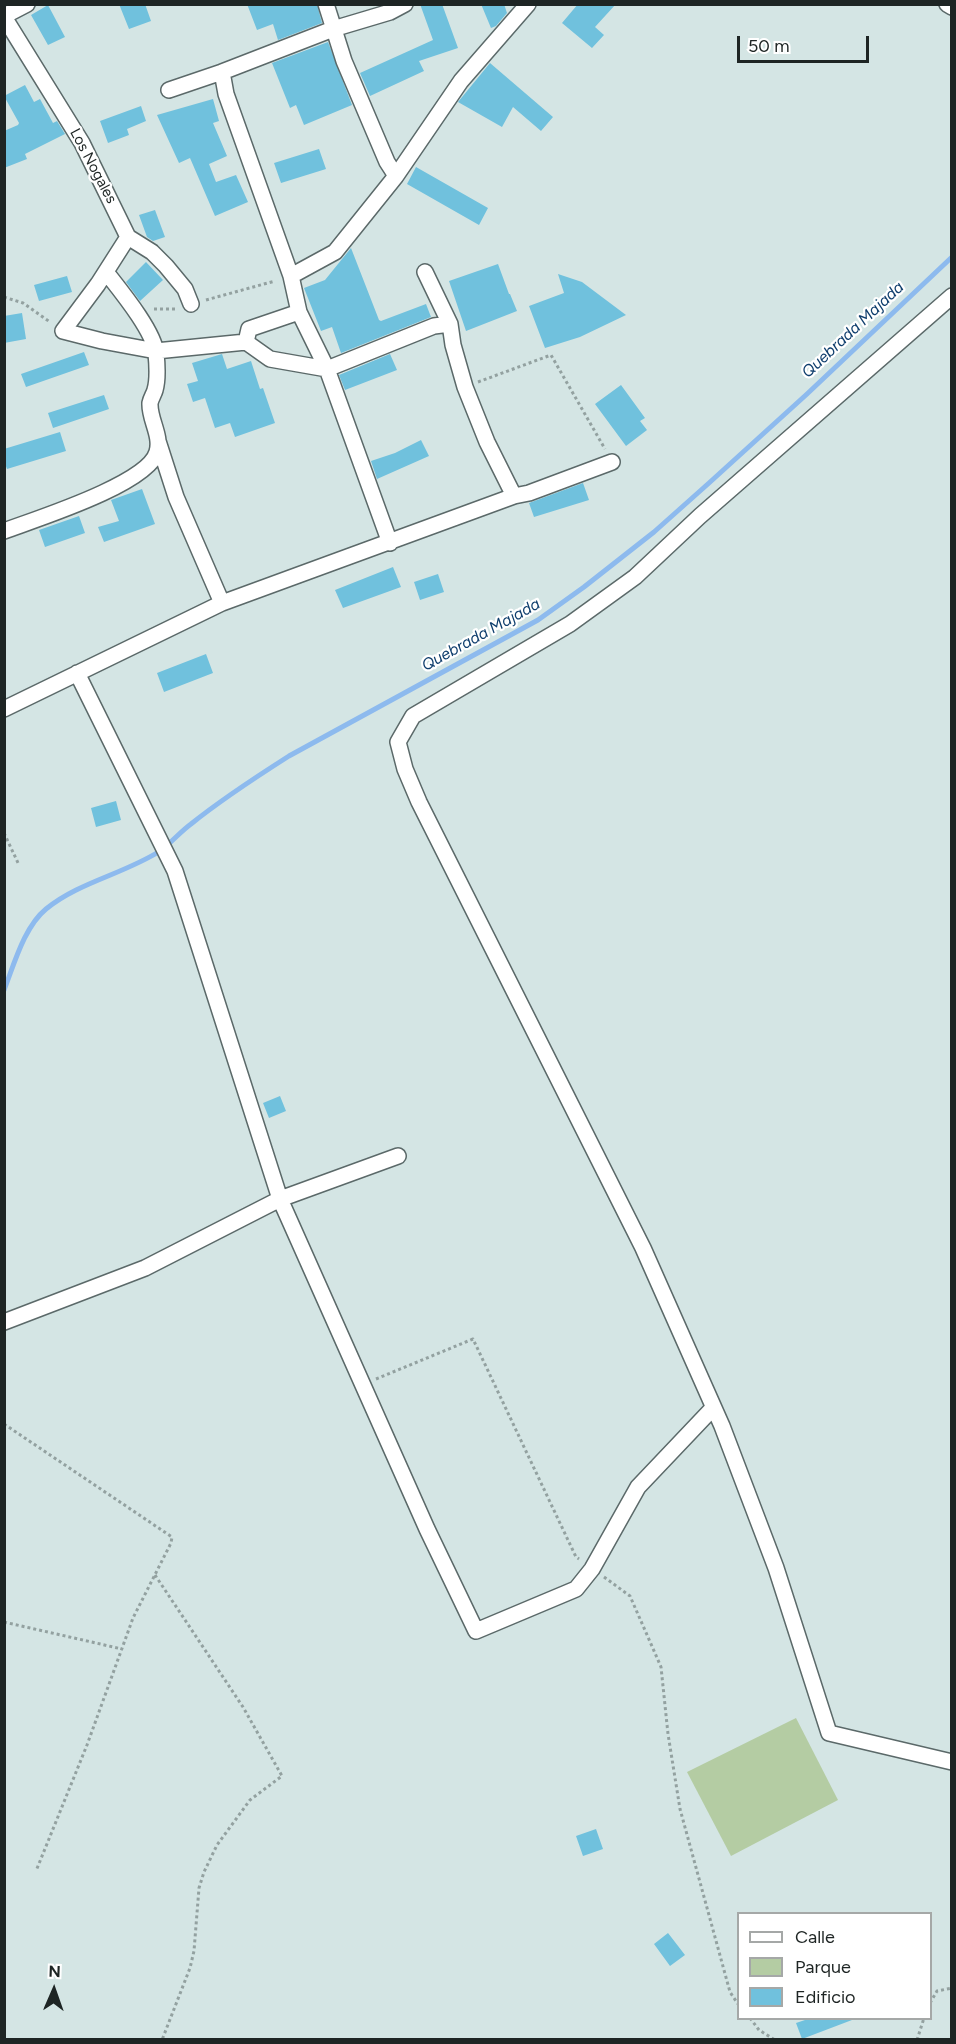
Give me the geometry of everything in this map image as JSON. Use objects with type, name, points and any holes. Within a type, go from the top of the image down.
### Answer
[{"type":"street","points":[[4,16],[27,4]]},
{"type":"street","points":[[326,4],[344,61],[387,162],[396,176]]},
{"type":"street","points":[[169,90],[333,29],[390,12],[405,4]]},
{"type":"street","points":[[291,276],[335,252],[396,176],[461,81],[528,4]]},
{"type":"street","points":[[947,4],[951,7]]},
{"type":"street","name":"Los Nogales","points":[[4,16],[88,153],[128,237]]},
{"type":"street","points":[[222,72],[226,94],[291,276],[299,312],[327,369],[390,543]]},
{"type":"street","points":[[191,304],[185,289],[166,266],[152,252],[128,237],[106,272],[63,331],[156,351],[246,342],[270,359],[327,369],[434,326],[450,324]]},
{"type":"street","points":[[106,272],[135,311],[156,351],[155,390],[150,403],[158,441],[176,497],[222,603]]},
{"type":"street","points":[[425,272],[450,324],[453,345],[465,387],[487,442],[514,496]]},
{"type":"street","points":[[951,296],[700,516],[635,577],[570,624],[413,716],[398,742],[405,769],[419,802],[643,1248],[713,1408],[776,1568],[828,1733],[951,1762]]},
{"type":"street","points":[[246,342],[249,329],[299,312]]},
{"type":"street","points":[[4,531],[76,504],[127,480],[150,465],[156,455],[158,441]]},
{"type":"street","points":[[4,709],[222,603],[612,462]]},
{"type":"street","points":[[77,673],[175,871],[280,1198],[362,1384],[476,1631],[576,1589],[592,1569],[638,1487],[713,1408]]},
{"type":"street","points":[[4,1322],[145,1268],[280,1198],[398,1156]]},
{"type":"path","points":[[135,311],[141,309],[173,310],[291,276]]},
{"type":"path","points":[[4,297],[23,303],[63,331]]},
{"type":"path","points":[[465,387],[551,355],[587,414],[612,462]]},
{"type":"path","points":[[4,833],[19,864]]},
{"type":"path","points":[[362,1384],[472,1339],[576,1557],[630,1596],[661,1666],[668,1734],[680,1809],[730,1992],[737,2002]]},
{"type":"path","points":[[4,1424],[171,1537],[171,1543],[140,1602],[87,1745],[36,1871]]},
{"type":"path","points":[[155,1575],[243,1707],[282,1776],[249,1800],[217,1845],[204,1872],[199,1888],[194,1952],[162,2040]]},
{"type":"path","points":[[4,1622],[122,1649]]},
{"type":"path","points":[[932,1999],[937,1991],[951,1988]]},
{"type":"path","points":[[751,2020],[759,2030],[775,2040]]},
{"type":"path","points":[[917,2040],[924,2020]]},
{"type":"green space","points":[[796,1718],[838,1800],[731,1856],[687,1772]]},
{"type":"building","points":[[119,4],[145,4],[151,21],[129,29]]},
{"type":"building","points":[[247,4],[317,4],[322,23],[278,40],[273,24],[257,30]]},
{"type":"building","points":[[420,4],[442,4],[458,48],[419,61],[424,71],[370,96],[360,73],[433,40]]},
{"type":"building","points":[[481,4],[504,4],[507,13],[496,26],[491,28]]},
{"type":"building","points":[[578,4],[616,4],[595,27],[604,35],[592,48],[562,23]]},
{"type":"building","points":[[48,5],[65,37],[48,45],[31,15]]},
{"type":"building","points":[[328,42],[352,105],[304,125],[296,105],[290,108],[272,63]]},
{"type":"building","points":[[490,63],[553,117],[541,131],[513,107],[502,127],[458,102]]},
{"type":"building","points":[[25,85],[34,102],[40,99],[53,123],[57,121],[65,134],[25,154],[27,159],[4,168],[4,131],[19,123],[4,96]]},
{"type":"building","points":[[213,99],[219,121],[213,123],[227,156],[209,164],[216,182],[236,175],[248,202],[215,216],[190,158],[179,163],[157,115]]},
{"type":"building","points":[[141,106],[146,121],[127,129],[129,135],[108,143],[100,121]]},
{"type":"building","points":[[319,149],[326,169],[281,183],[274,163]]},
{"type":"building","points":[[416,167],[488,208],[479,225],[407,184]]},
{"type":"building","points":[[155,210],[165,237],[153,241],[147,237],[139,215]]},
{"type":"building","points":[[351,248],[379,320],[426,304],[431,317],[341,353],[332,327],[321,331],[304,288],[325,280]]},
{"type":"building","points":[[146,262],[163,280],[140,301],[126,282]]},
{"type":"building","points":[[498,264],[517,311],[466,331],[449,281]]},
{"type":"building","points":[[558,274],[582,282],[626,315],[580,337],[545,348],[529,306],[564,293]]},
{"type":"building","points":[[67,276],[72,292],[39,301],[34,285]]},
{"type":"building","points":[[22,313],[26,339],[4,343],[4,316]]},
{"type":"building","points":[[84,352],[89,365],[26,387],[21,374]]},
{"type":"building","points":[[222,354],[227,369],[251,361],[275,423],[235,437],[230,423],[215,428],[205,398],[193,402],[187,384],[198,381],[192,363]]},
{"type":"building","points":[[390,354],[397,370],[345,390],[339,375]]},
{"type":"building","points":[[621,385],[645,418],[640,421],[647,430],[626,446],[595,404]]},
{"type":"building","points":[[104,395],[109,409],[53,428],[48,413]]},
{"type":"building","points":[[60,432],[66,451],[7,469],[4,449]]},
{"type":"building","points":[[421,440],[429,456],[377,479],[371,461],[395,453]]},
{"type":"building","points":[[583,483],[589,500],[534,517],[529,503]]},
{"type":"building","points":[[142,489],[155,524],[104,542],[98,527],[119,521],[111,500]]},
{"type":"building","points":[[79,516],[85,533],[45,547],[39,530]]},
{"type":"building","points":[[393,567],[401,587],[343,608],[335,590]]},
{"type":"building","points":[[438,574],[444,592],[420,600],[414,582]]},
{"type":"building","points":[[206,654],[213,673],[164,692],[157,673]]},
{"type":"building","points":[[116,801],[121,820],[96,827],[91,808]]},
{"type":"building","points":[[280,1096],[286,1111],[269,1118],[263,1103]]},
{"type":"building","points":[[596,1829],[603,1849],[583,1856],[576,1836]]},
{"type":"building","points":[[668,1933],[685,1955],[670,1966],[654,1944]]},
{"type":"building","points":[[805,2020],[852,2020],[802,2039],[796,2023]]},
{"type":"waterway","name":"Quebrada Majada","points":[[4,990],[26,936],[46,909],[73,892],[160,851],[215,806],[289,756],[538,620],[584,587],[654,532],[709,483],[952,257]]}]
